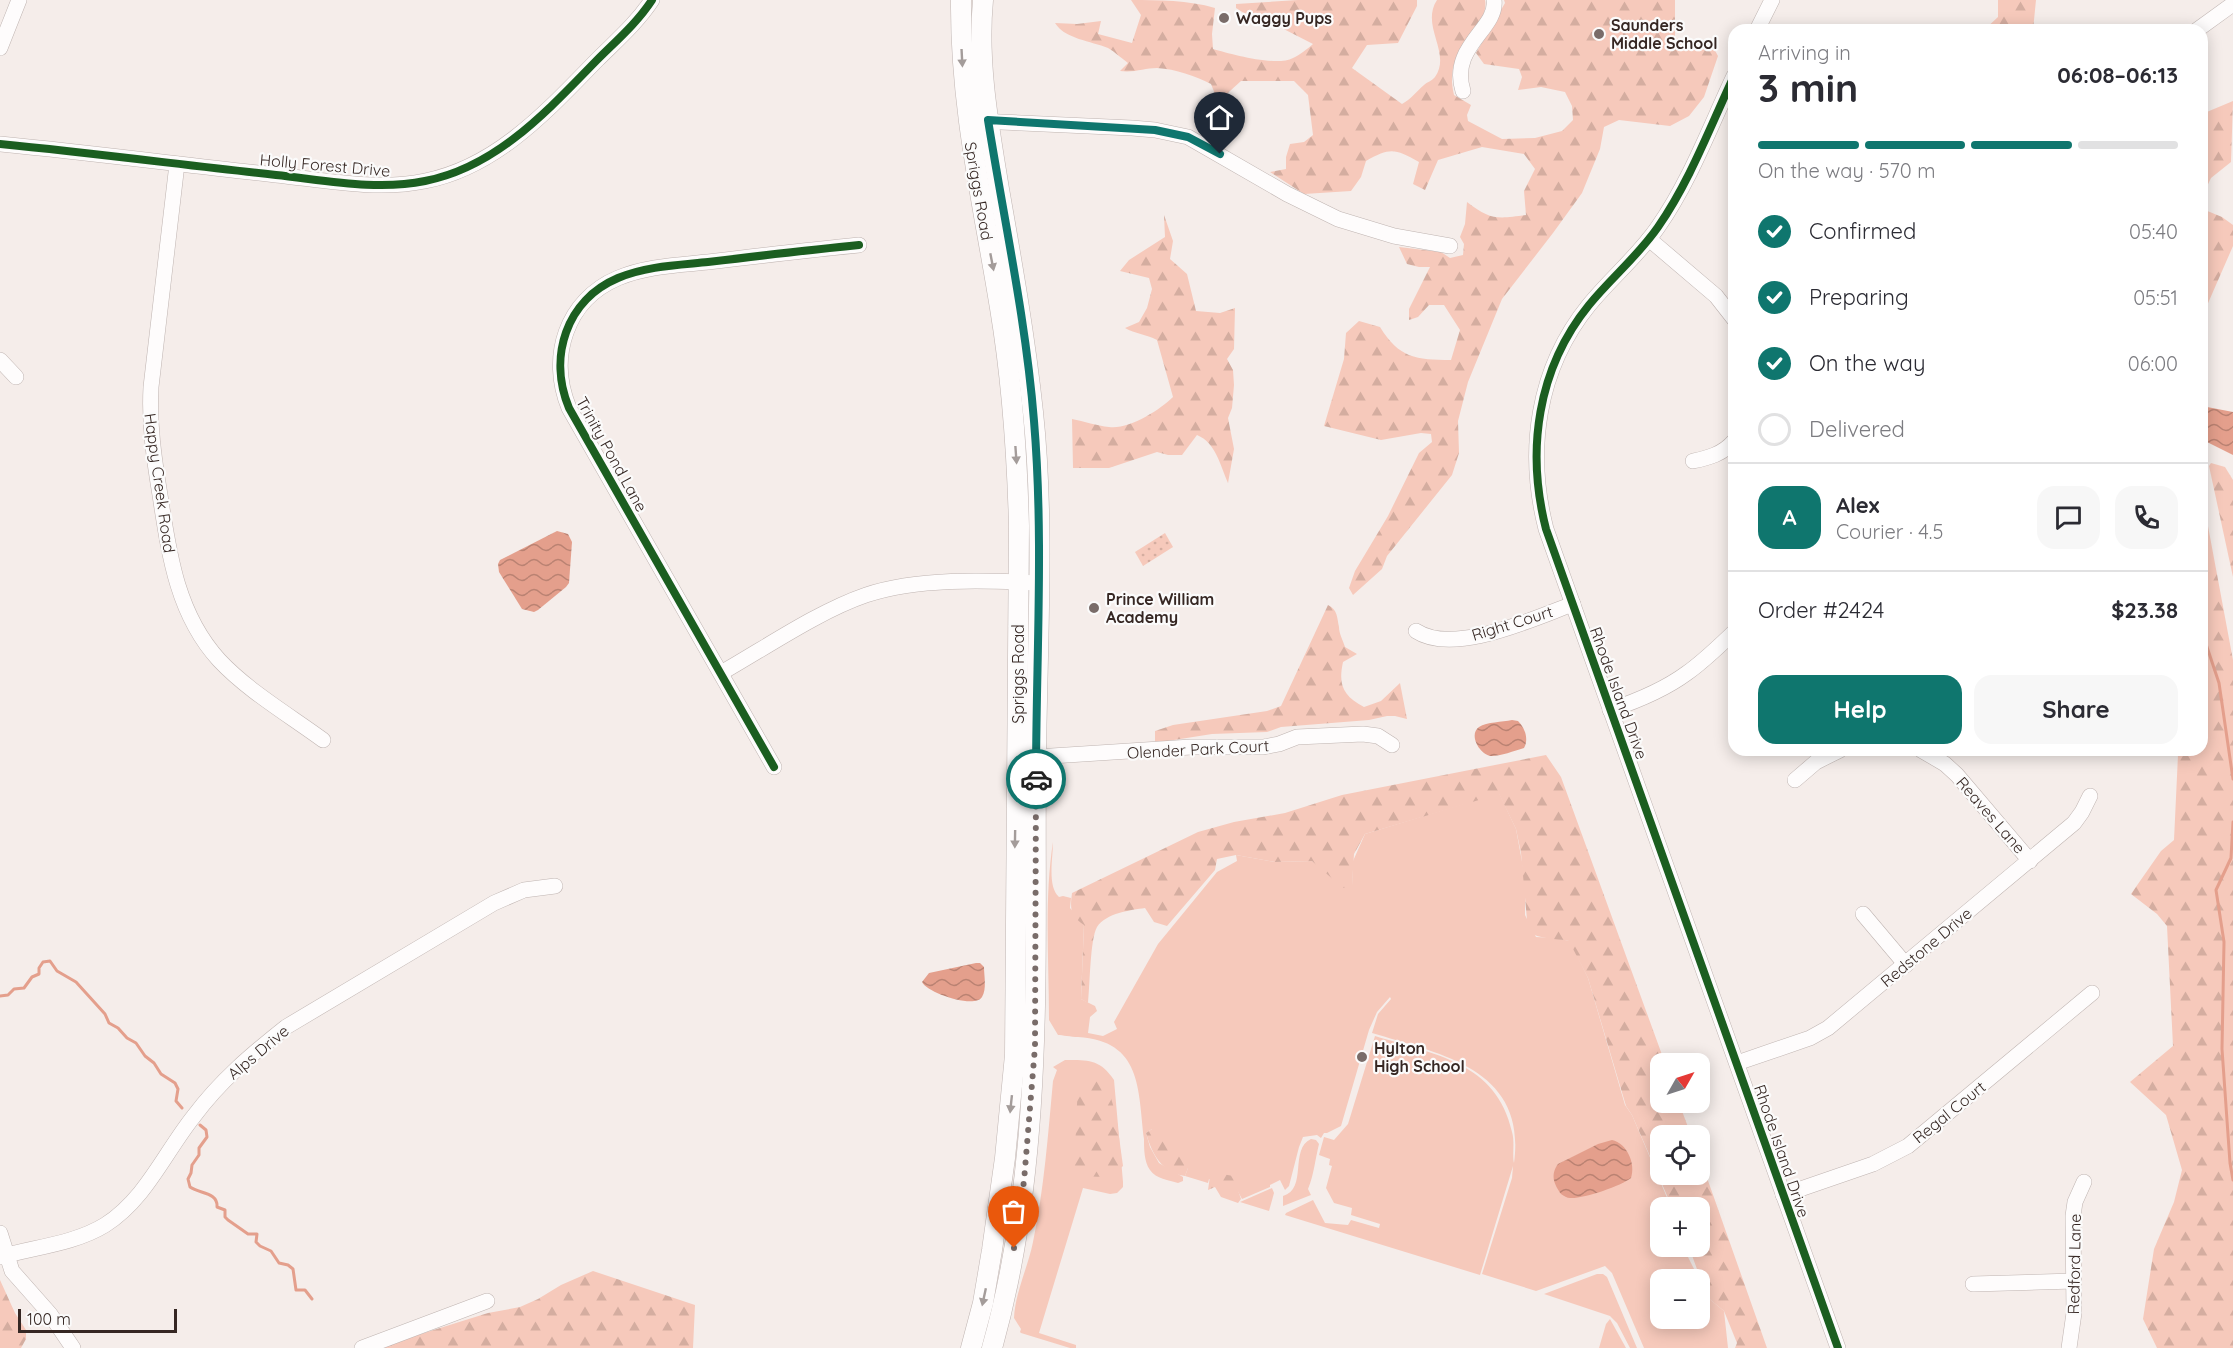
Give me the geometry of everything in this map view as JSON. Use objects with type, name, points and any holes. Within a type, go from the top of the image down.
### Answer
[{"type":"main road","name":"Spriggs Road","points":[[961,0],[961,56],[968,121],[1009,375],[1028,582],[1036,757],[1035,1047],[1031,1107],[1024,1181],[1014,1248],[992,1348]]},
{"type":"main road","name":"Spriggs Road","points":[[971,1348],[986,1283],[1001,1193],[1015,1055],[1014,922],[1028,582],[1037,480],[1029,372],[988,120],[982,57],[983,0]]},
{"type":"street","points":[[0,48],[19,0]]},
{"type":"street","name":"Holly Forest Drive","points":[[0,144],[380,185],[403,185],[426,181],[465,169],[514,139],[636,21],[652,0]]},
{"type":"street","points":[[1462,91],[1460,76],[1464,55],[1494,11],[1494,0]]},
{"type":"street","points":[[1760,24],[1772,0]]},
{"type":"street","points":[[2205,24],[2233,4]]},
{"type":"street","name":"Rhode Island Drive","points":[[1728,90],[1675,202],[1649,239],[1604,288],[1573,328],[1552,369],[1540,412],[1536,446],[1536,483],[1546,529],[1838,1348]]},
{"type":"street","points":[[968,121],[988,120],[1132,128],[1163,131],[1188,137],[1295,199],[1338,219],[1394,236],[1450,246]]},
{"type":"street","name":"Happy Creek Road","points":[[177,164],[150,410],[151,438],[172,566],[186,609],[205,643],[240,679],[323,740]]},
{"type":"street","points":[[1649,239],[1716,296],[1728,311]]},
{"type":"street","name":"Trinity Pond Lane","points":[[774,767],[569,408],[559,371],[563,341],[570,323],[583,304],[606,285],[629,273],[662,267],[859,245]]},
{"type":"street","points":[[0,360],[16,377]]},
{"type":"street","points":[[1693,461],[1710,458],[1728,448]]},
{"type":"street","points":[[721,673],[824,615],[865,596],[913,584],[1028,582]]},
{"type":"street","name":"Right Court","points":[[1416,631],[1425,637],[1436,639],[1477,635],[1573,604]]},
{"type":"street","points":[[1610,710],[1649,695],[1676,681],[1728,637]]},
{"type":"street","name":"Olender Park Court","points":[[1036,757],[1191,747],[1263,747],[1297,737],[1363,734],[1378,736],[1392,746]]},
{"type":"street","points":[[1795,780],[1816,762],[1828,756]]},
{"type":"street","name":"Reaves Lane","points":[[1931,756],[1957,775],[2030,861]]},
{"type":"street","name":"Redstone Drive","points":[[1737,1063],[1810,1038],[1828,1028],[2074,823],[2090,796]]},
{"type":"street","name":"Alps Drive","points":[[3,1256],[92,1232],[119,1215],[158,1170],[178,1136],[211,1094],[259,1048],[286,1027],[494,903],[524,890],[555,886]]},
{"type":"street","points":[[1863,914],[1906,964]]},
{"type":"street","name":"Regal Court","points":[[1783,1195],[1873,1164],[1908,1146],[2092,993]]},
{"type":"street","name":"Redford Lane","points":[[2069,1348],[2073,1322],[2073,1216],[2075,1202],[2084,1182]]},
{"type":"street","points":[[0,1233],[3,1256],[17,1278],[50,1314],[73,1348]]},
{"type":"street","points":[[1974,1284],[2074,1281]]},
{"type":"street","points":[[362,1348],[487,1301]]},
{"type":"green space","points":[[1131,0],[1184,2],[1215,8],[1213,49],[1253,59],[1276,61],[1293,58],[1313,44],[1270,22],[1255,20],[1236,8],[1236,4],[1298,0],[1417,0],[1417,6],[1398,43],[1367,45],[1352,68],[1402,104],[1434,78],[1439,68],[1439,49],[1432,20],[1437,0],[1485,0],[1483,16],[1456,58],[1452,72],[1452,86],[1454,95],[1471,105],[1467,115],[1468,121],[1502,139],[1535,138],[1562,131],[1573,120],[1572,106],[1565,92],[1541,87],[1518,90],[1522,77],[1519,69],[1484,64],[1476,53],[1505,3],[1504,0],[1675,0],[1675,37],[1690,44],[1711,43],[1718,56],[1704,97],[1689,116],[1670,126],[1619,120],[1604,127],[1600,149],[1582,193],[1502,299],[1468,382],[1458,421],[1459,453],[1452,475],[1387,556],[1382,569],[1353,595],[1349,588],[1355,571],[1388,516],[1419,453],[1432,442],[1431,434],[1421,433],[1381,440],[1324,426],[1344,359],[1346,333],[1359,321],[1380,327],[1394,345],[1410,355],[1418,358],[1451,360],[1460,330],[1444,305],[1429,305],[1418,317],[1409,320],[1409,309],[1430,267],[1407,264],[1399,247],[1441,252],[1450,258],[1463,255],[1464,244],[1460,237],[1465,224],[1467,202],[1494,217],[1526,215],[1524,191],[1535,169],[1524,154],[1482,147],[1438,160],[1425,190],[1413,184],[1419,162],[1393,151],[1381,153],[1366,161],[1361,177],[1351,191],[1304,194],[1270,172],[1286,169],[1286,157],[1290,144],[1304,142],[1313,135],[1308,95],[1294,81],[1241,81],[1219,101],[1216,114],[1209,112],[1208,103],[1215,94],[1211,84],[1185,73],[1164,69],[1120,71],[1128,63],[1113,51],[1065,33],[1055,23],[1077,24],[1101,21],[1098,34],[1132,43],[1141,15]]},
{"type":"green space","points":[[1998,0],[2036,0],[2034,24],[1990,24],[1998,17]]},
{"type":"green space","points":[[2233,101],[2231,162],[2211,178],[2208,184],[2208,111]]},
{"type":"green space","points":[[2208,211],[2233,225],[2233,246],[2208,303]]},
{"type":"green space","points":[[1164,215],[1173,241],[1170,259],[1187,274],[1196,311],[1220,313],[1235,308],[1234,349],[1227,359],[1233,370],[1234,385],[1232,408],[1228,418],[1234,449],[1228,483],[1213,449],[1209,443],[1197,435],[1182,455],[1157,452],[1109,468],[1073,468],[1072,419],[1100,426],[1117,427],[1152,413],[1173,397],[1157,340],[1125,328],[1139,322],[1147,308],[1152,289],[1149,278],[1120,271],[1129,260],[1165,237]]},
{"type":"green space","points":[[2211,463],[2225,467],[2233,480],[2233,577],[2209,466]]},
{"type":"green space","points":[[2208,526],[2233,660],[2233,1348],[2157,1348],[2143,1319],[2154,1249],[2174,1202],[2182,1170],[2166,1115],[2130,1082],[2173,1046],[2167,926],[2157,914],[2131,894],[2161,851],[2174,840],[2178,756],[2208,756]]},
{"type":"green space","points":[[1165,533],[1173,547],[1143,566],[1135,552]]},
{"type":"green space","points":[[1328,605],[1337,614],[1345,647],[1357,654],[1343,662],[1341,677],[1347,694],[1364,707],[1381,701],[1400,683],[1407,719],[1387,716],[1369,720],[1281,727],[1267,732],[1212,734],[1155,743],[1155,731],[1173,725],[1267,711],[1281,706]]},
{"type":"green space","points":[[1546,755],[1561,777],[1661,1053],[1650,1053],[1650,1113],[1683,1113],[1687,1125],[1650,1125],[1650,1156],[1626,1106],[1588,978],[1569,941],[1542,937],[1528,931],[1521,853],[1516,829],[1499,794],[1365,834],[1354,854],[1352,885],[1343,888],[1312,861],[1275,862],[1236,855],[1217,859],[1215,870],[1167,926],[1154,922],[1145,908],[1119,913],[1101,922],[1097,927],[1093,942],[1088,1003],[1081,999],[1084,925],[1072,912],[1072,893],[1198,832],[1234,822],[1285,813],[1342,795]]},
{"type":"green space","points":[[1499,793],[1516,829],[1525,878],[1525,915],[1536,937],[1570,941],[1588,978],[1625,1105],[1632,1115],[1650,1157],[1650,1185],[1662,1185],[1667,1197],[1650,1197],[1650,1257],[1688,1257],[1694,1269],[1650,1269],[1650,1329],[1710,1329],[1710,1299],[1724,1311],[1728,1348],[1644,1348],[1612,1273],[1605,1266],[1536,1291],[1482,1274],[1512,1178],[1513,1166],[1480,1275],[1285,1215],[1313,1200],[1325,1223],[1348,1225],[1351,1220],[1379,1228],[1380,1224],[1351,1215],[1352,1208],[1334,1203],[1326,1188],[1332,1166],[1329,1165],[1330,1159],[1319,1155],[1324,1137],[1334,1140],[1348,1124],[1375,1036],[1440,1056],[1460,1064],[1477,1076],[1492,1090],[1504,1109],[1513,1136],[1514,1163],[1514,1131],[1507,1106],[1493,1086],[1474,1071],[1451,1059],[1372,1033],[1378,1014],[1391,999],[1390,997],[1377,1012],[1369,1030],[1341,1126],[1324,1133],[1321,1138],[1317,1135],[1303,1137],[1289,1186],[1285,1190],[1280,1180],[1242,1199],[1234,1184],[1229,1186],[1209,1179],[1208,1183],[1185,1176],[1188,1168],[1162,1145],[1152,1129],[1146,1133],[1150,1147],[1159,1163],[1183,1177],[1183,1181],[1178,1183],[1163,1179],[1148,1167],[1145,1159],[1137,1086],[1133,1071],[1125,1058],[1114,1048],[1099,1040],[1058,1035],[1049,1020],[1048,908],[1053,842],[1052,879],[1055,892],[1059,897],[1071,898],[1070,908],[1084,924],[1081,999],[1095,1006],[1097,1011],[1090,1017],[1088,1033],[1103,1036],[1117,1029],[1114,1022],[1158,944],[1217,872],[1237,861],[1236,855],[1275,862],[1312,861],[1352,885],[1353,861],[1365,834]]},
{"type":"green space","points":[[1065,1060],[1080,1060],[1098,1064],[1114,1080],[1123,1182],[1123,1187],[1117,1193],[1110,1194],[1083,1188],[1039,1333],[1076,1345],[1076,1348],[1021,1333],[1014,1318],[1031,1251],[1040,1202],[1053,1081],[1057,1070],[1053,1067]]},
{"type":"green space","points":[[1089,1078],[1105,1078],[1116,1115],[1123,1166],[1112,1174],[1100,1177],[1087,1176],[1074,1171],[1078,1082]]},
{"type":"green space","points":[[1155,1127],[1175,1154],[1192,1164],[1185,1176],[1164,1167],[1155,1155],[1146,1133]]},
{"type":"green space","points":[[1311,1139],[1316,1140],[1319,1144],[1308,1189],[1311,1195],[1283,1206],[1283,1196],[1295,1186],[1301,1151]]},
{"type":"green space","points":[[1207,1171],[1233,1176],[1241,1199],[1238,1203],[1221,1197],[1215,1187],[1208,1190],[1210,1176],[1206,1174]]},
{"type":"green space","points":[[1662,1185],[1710,1185],[1767,1348],[1735,1348],[1737,1343],[1724,1311],[1710,1299],[1710,1269],[1697,1269],[1693,1257],[1710,1257],[1710,1197],[1668,1197]]},
{"type":"green space","points":[[1272,1188],[1274,1193],[1269,1211],[1240,1202]]},
{"type":"green space","points":[[593,1271],[695,1305],[693,1348],[376,1348],[488,1313],[520,1307]]},
{"type":"green space","points":[[1597,1274],[1607,1277],[1637,1348],[1630,1348],[1617,1323],[1610,1316],[1544,1294]]},
{"type":"green space","points":[[0,1280],[15,1313],[26,1330],[26,1339],[21,1348],[0,1348]]},
{"type":"green space","points":[[1610,1319],[1626,1348],[1599,1348],[1606,1324]]},
{"type":"water","points":[[2208,407],[2233,412],[2233,455],[2208,442]]},
{"type":"water","points":[[557,531],[568,534],[572,542],[569,583],[538,610],[534,612],[522,609],[499,572],[498,564],[500,560]]},
{"type":"water","points":[[1512,720],[1518,721],[1523,727],[1526,737],[1524,748],[1491,756],[1479,748],[1475,735],[1479,727]]},
{"type":"water","points":[[976,963],[984,967],[985,982],[984,994],[978,1000],[961,1000],[941,995],[922,982],[929,973]]},
{"type":"water","points":[[1612,1140],[1622,1145],[1629,1155],[1632,1167],[1631,1178],[1611,1188],[1576,1198],[1569,1198],[1561,1194],[1554,1179],[1554,1172],[1558,1164],[1598,1144]]},
{"type":"waterway","points":[[2208,650],[2219,683],[2233,779]]},
{"type":"waterway","points":[[2233,822],[2231,858],[2216,890],[2224,942],[2222,1049],[2233,1180]]},
{"type":"waterway","points":[[0,996],[8,995],[14,989],[24,988],[32,977],[39,974],[39,968],[43,962],[50,961],[57,971],[76,982],[105,1014],[109,1023],[136,1043],[161,1074],[175,1083],[178,1089],[176,1101],[182,1108]]},
{"type":"waterway","points":[[200,1125],[206,1130],[207,1137],[199,1148],[199,1155],[192,1165],[188,1179],[190,1187],[212,1196],[217,1202],[217,1207],[225,1210],[225,1217],[228,1220],[248,1234],[257,1234],[256,1242],[260,1246],[271,1251],[279,1263],[293,1269],[296,1290],[305,1290],[312,1299]]},
{"type":"cycle path","points":[[0,144],[350,184],[388,185],[425,181],[451,174],[475,163],[520,134],[626,32],[652,0]]},
{"type":"cycle path","points":[[1728,89],[1690,172],[1658,227],[1642,248],[1589,305],[1571,330],[1547,383],[1540,412],[1537,470],[1546,529],[1838,1348]]},
{"type":"cycle path","points":[[774,767],[569,408],[560,369],[562,350],[566,332],[574,315],[585,300],[600,288],[629,274],[663,267],[859,245]]},
{"type":"way so far","points":[[1014,1248],[1024,1181],[1035,1047],[1036,779]]},
{"type":"place","name":"Waggy Pups","points":[[1224,18]]},
{"type":"place","name":"Saunders Middle School","points":[[1599,34]]},
{"type":"place","name":"Prince William Academy","points":[[1094,608]]},
{"type":"place","name":"Hylton High School","points":[[1362,1057]]},
{"type":"route","points":[[1036,779],[1038,542],[1034,421],[1018,297],[988,120],[1155,130],[1188,137],[1220,154]]}]
